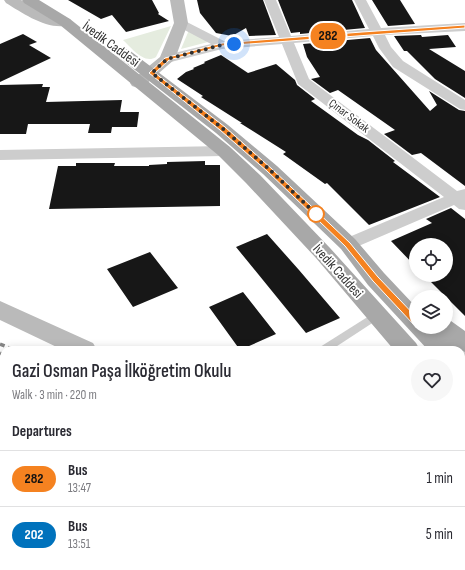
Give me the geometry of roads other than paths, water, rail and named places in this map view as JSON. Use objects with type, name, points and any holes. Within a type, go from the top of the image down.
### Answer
[{"type":"main road","name":"İvedik Caddesi","points":[[29,0],[65,22],[145,78],[222,128],[270,170],[348,244],[376,279],[409,314]]},
{"type":"main road","name":"İvedik Caddesi","points":[[47,0],[91,28],[253,179],[302,231],[404,346]]},
{"type":"main road","points":[[376,279],[409,303]]},
{"type":"main road","points":[[428,334],[439,346]]},
{"type":"main road","points":[[453,334],[465,343]]},
{"type":"street","name":"İvedik Caddesi","points":[[11,0],[42,18],[65,22]]},
{"type":"street","points":[[167,59],[181,24],[177,0]]},
{"type":"street","name":"Çınar Sokak","points":[[270,0],[303,81],[462,199]]},
{"type":"street","points":[[360,0],[386,48],[398,64],[465,106]]},
{"type":"street","points":[[181,24],[222,45]]},
{"type":"street","points":[[145,78],[167,59],[222,45],[377,32],[465,27]]},
{"type":"street","points":[[0,155],[224,151]]},
{"type":"street","points":[[348,244],[462,199]]},
{"type":"street","points":[[0,310],[76,346]]},
{"type":"lane","points":[[329,346],[377,315]]},
{"type":"railway","points":[[0,344],[5,346]]}]
